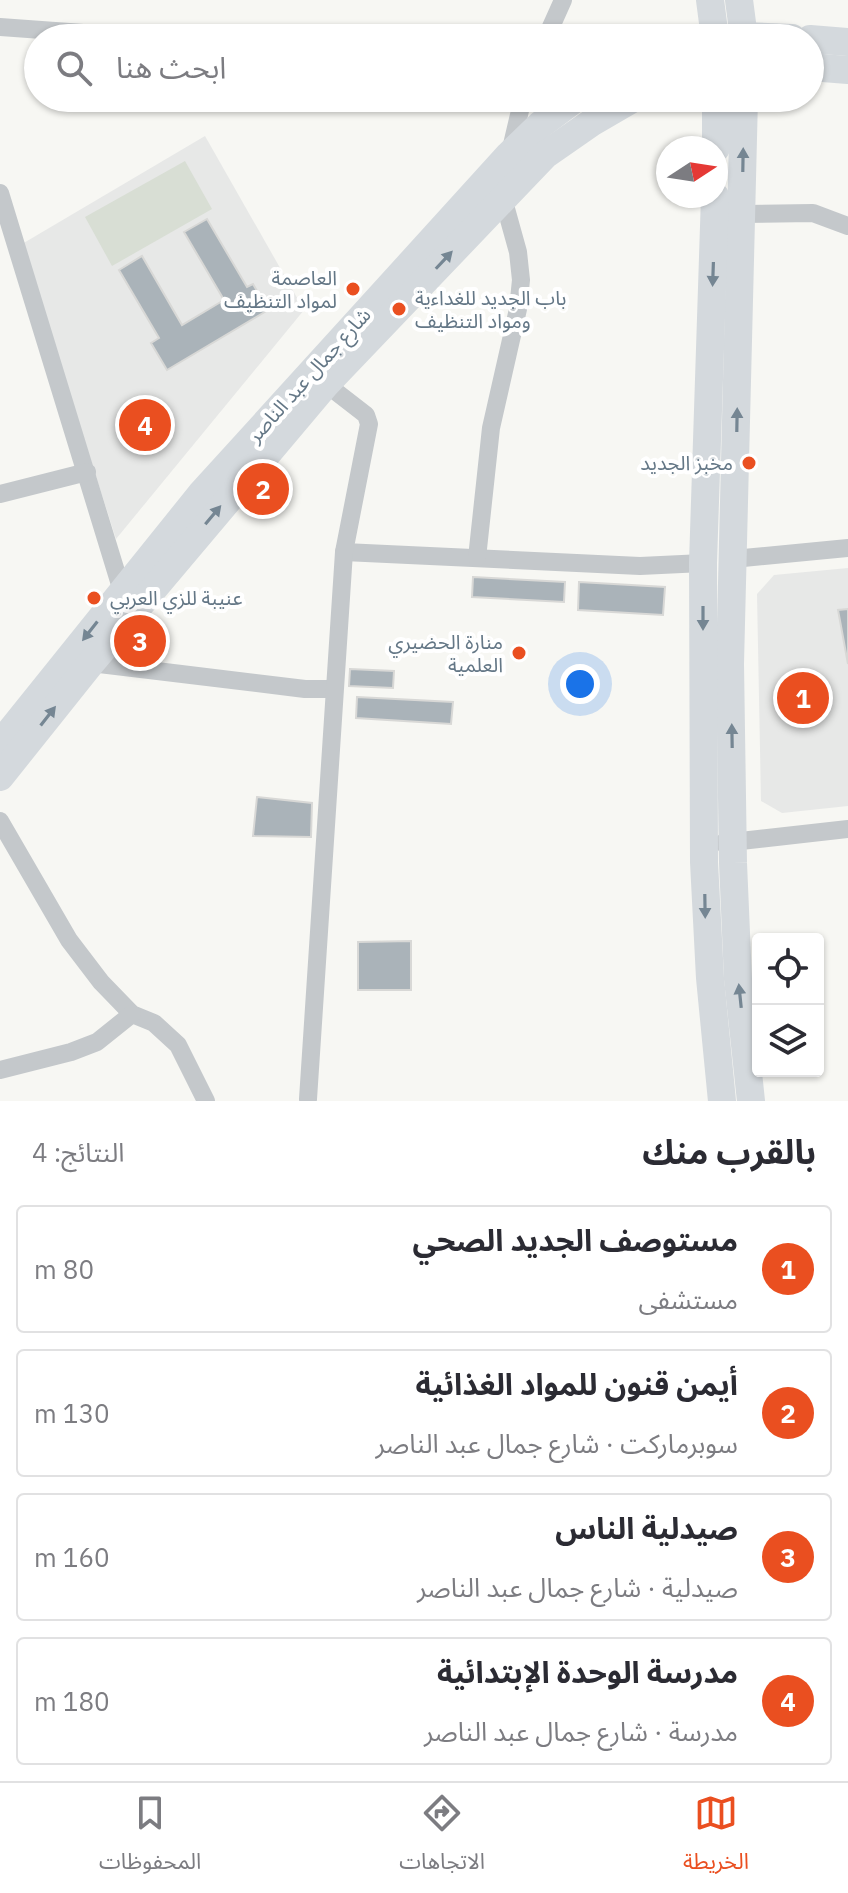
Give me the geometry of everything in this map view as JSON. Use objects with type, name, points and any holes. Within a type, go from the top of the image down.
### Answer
[{"type":"main road","points":[[710,0],[713,24]]},
{"type":"main road","points":[[739,0],[739,24]]},
{"type":"main road","points":[[824,40],[848,42]]},
{"type":"main road","points":[[824,68],[848,70]]},
{"type":"main road","name":"شارع جمال عبد الناصر","points":[[0,744],[201,494],[509,155],[557,112]]},
{"type":"main road","name":"شارع جمال عبد الناصر","points":[[0,777],[91,663],[326,384],[545,155],[601,112]]},
{"type":"main road","points":[[716,112],[716,136]]},
{"type":"main road","points":[[744,112],[730,664],[738,979],[751,1101]]},
{"type":"main road","points":[[715,208],[703,563],[704,845],[706,920],[722,1101]]},
{"type":"street","points":[[552,24],[563,0]]},
{"type":"street","points":[[0,27],[24,29]]},
{"type":"street","points":[[509,155],[520,112]]},
{"type":"street","points":[[0,193],[122,591]]},
{"type":"street","points":[[477,558],[491,428],[518,309],[521,280],[518,252],[503,198]]},
{"type":"street","points":[[741,214],[813,213],[848,226]]},
{"type":"street","points":[[308,1099],[344,552],[369,424],[366,415],[326,384]]},
{"type":"street","points":[[0,494],[87,472]]},
{"type":"street","points":[[733,559],[848,548]]},
{"type":"street","points":[[344,552],[640,566],[703,563]]},
{"type":"street","points":[[91,663],[305,689],[333,689]]},
{"type":"street","points":[[0,821],[69,940],[101,982],[132,1014],[154,1023],[172,1038],[206,1101]]},
{"type":"street","points":[[704,845],[848,829]]},
{"type":"street","points":[[0,1070],[97,1042],[132,1014]]},
{"type":"shaded area","points":[[205,136],[304,310],[116,539],[22,244]]},
{"type":"shaded area","points":[[185,161],[212,209],[112,266],[85,217]]},
{"type":"shaded area","points":[[848,568],[848,806],[782,813],[761,801],[757,594],[774,575]]},
{"type":"building","points":[[207,219],[247,287],[253,284],[268,310],[167,370],[151,343],[159,338],[119,270],[142,256],[182,325],[224,300],[184,232]]},
{"type":"building","points":[[473,577],[565,582],[564,602],[472,597]]},
{"type":"building","points":[[579,582],[665,587],[663,615],[578,610]]},
{"type":"building","points":[[848,609],[848,664],[838,610]]},
{"type":"building","points":[[350,669],[394,671],[393,688],[349,686]]},
{"type":"building","points":[[357,697],[453,702],[451,724],[356,718]]},
{"type":"building","points":[[257,797],[312,803],[311,837],[253,836]]},
{"type":"building","points":[[411,941],[411,990],[358,990],[358,942]]},
{"type":"place","name":"العاصمة لمواد التنظيف","points":[[353,289]]},
{"type":"place","name":"باب الجديد للغداءية ومواد التنظيف","points":[[399,309]]},
{"type":"place","name":"مدرسة الوحدة الإبتدائية","points":[[145,425]]},
{"type":"place","name":"مخبز الجديد","points":[[749,463]]},
{"type":"place","name":"أيمن قنون للمواد الغذائية","points":[[263,489]]},
{"type":"place","name":"عنيبة للزي العربي","points":[[94,598]]},
{"type":"place","name":"صيدلية الناس","points":[[140,641]]},
{"type":"place","name":"منارة الحضيري العلمية","points":[[519,653]]},
{"type":"place","name":"مستوصف الجديد الصحي","points":[[803,698]]}]
